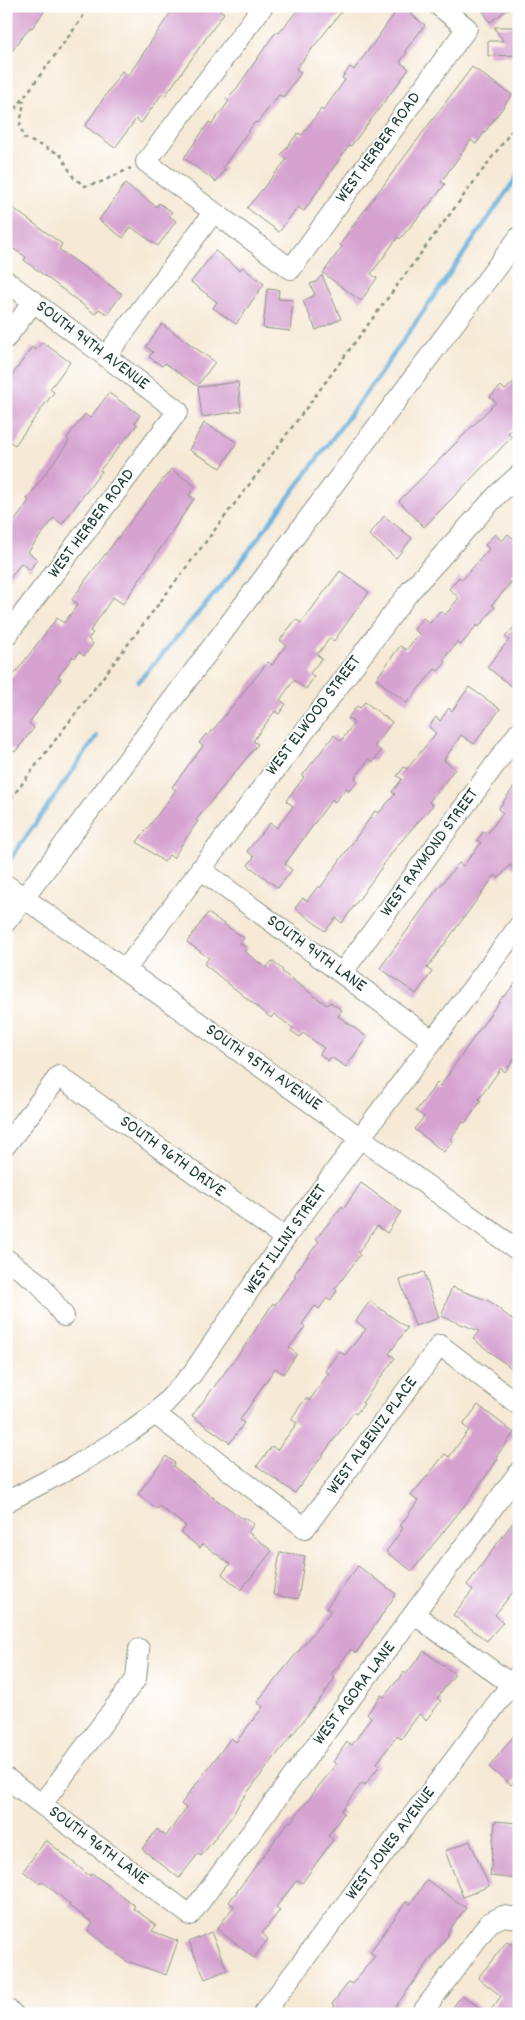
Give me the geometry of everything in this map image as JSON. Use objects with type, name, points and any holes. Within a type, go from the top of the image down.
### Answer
[{"type":"street","points":[[107,355],[213,212],[146,162],[263,6]]},
{"type":"street","name":"WEST HERBER ROAD","points":[[213,212],[291,269],[467,28],[439,6]]},
{"type":"street","points":[[6,922],[519,237]]},
{"type":"street","name":"SOUTH 94TH AVENUE","points":[[6,281],[107,355],[178,411]]},
{"type":"street","points":[[6,338],[34,301]]},
{"type":"street","name":"WEST HERBER ROAD","points":[[6,636],[178,411]]},
{"type":"street","name":"WEST ELWOOD STREET","points":[[125,970],[410,591],[484,508],[519,475]]},
{"type":"street","name":"WEST RAYMOND STREET","points":[[342,973],[519,732]]},
{"type":"street","name":"SOUTH 94TH LANE","points":[[200,869],[432,1040]]},
{"type":"street","name":"SOUTH 95TH AVENUE","points":[[6,885],[519,1251]]},
{"type":"street","name":"WEST ILLINI STREET","points":[[6,1502],[76,1466],[155,1414],[192,1374],[285,1238],[519,926]]},
{"type":"street","name":"SOUTH 96TH DRIVE","points":[[6,1145],[59,1076],[285,1238]]},
{"type":"street","points":[[6,1259],[40,1284],[64,1316]]},
{"type":"street","name":"WEST ALBENIZ PLACE","points":[[155,1414],[305,1528],[440,1345],[519,1405]]},
{"type":"street","name":"WEST AGORA LANE","points":[[190,1915],[519,1472]]},
{"type":"street","points":[[414,1614],[516,1683]]},
{"type":"street","points":[[42,1804],[136,1679],[139,1649]]},
{"type":"street","name":"WEST JONES AVENUE","points":[[263,2014],[516,1683]]},
{"type":"street","name":"SOUTH 96TH LANE","points":[[6,1778],[190,1915]]},
{"type":"street","points":[[421,2014],[489,1923],[511,1917]]},
{"type":"street","points":[[6,2008],[13,2014]]},
{"type":"path","points":[[6,122],[89,6]]},
{"type":"path","points":[[21,100],[24,102],[20,125],[24,138],[60,154],[74,178],[86,186],[101,182],[146,162]]},
{"type":"path","points":[[6,806],[262,469],[519,121]]},
{"type":"building","points":[[6,6],[48,6],[6,59]]},
{"type":"building","points":[[175,6],[215,6],[224,13],[165,96],[162,94],[141,123],[136,119],[115,148],[85,126],[122,71],[128,76]]},
{"type":"building","points":[[301,6],[346,6],[296,69],[301,73],[283,97],[279,95],[257,123],[255,122],[223,167],[225,169],[216,182],[184,158],[209,122],[212,124],[229,101],[226,99],[237,88],[270,40],[277,31],[279,33]]},
{"type":"building","points":[[400,6],[425,25],[405,51],[407,52],[400,62],[409,69],[351,146],[349,145],[304,211],[298,207],[279,232],[247,208],[287,159],[281,155],[298,133],[302,135],[321,109],[323,111],[345,80],[342,78],[350,67],[354,70]]},
{"type":"building","points":[[480,6],[513,6],[490,22]]},
{"type":"building","points":[[494,27],[519,27],[519,55],[488,56],[488,41],[503,41]]},
{"type":"building","points":[[472,67],[512,95],[476,144],[471,140],[441,182],[445,184],[437,195],[400,239],[398,237],[371,274],[377,278],[361,301],[323,273],[342,247],[340,245],[349,231]]},
{"type":"building","points":[[125,184],[157,207],[159,203],[172,212],[169,216],[176,221],[158,246],[131,227],[123,238],[99,220]]},
{"type":"building","points":[[6,203],[62,244],[59,249],[122,294],[107,314],[99,309],[95,314],[24,260],[26,257],[6,244]]},
{"type":"building","points":[[215,251],[240,270],[242,267],[264,284],[236,324],[213,308],[217,302],[191,282]]},
{"type":"building","points":[[322,275],[341,319],[316,330],[303,301],[315,295],[310,284],[316,282]]},
{"type":"building","points":[[267,289],[279,290],[278,299],[293,300],[290,331],[263,328]]},
{"type":"building","points":[[162,324],[215,362],[197,386],[165,363],[162,366],[149,357],[153,352],[146,347]]},
{"type":"building","points":[[42,342],[70,362],[50,389],[54,392],[15,445],[6,439],[6,384],[32,347],[36,350]]},
{"type":"building","points":[[519,377],[519,423],[508,433],[512,437],[424,527],[399,501],[496,402],[490,397],[501,386],[505,390]]},
{"type":"building","points":[[238,382],[241,411],[202,417],[198,387]]},
{"type":"building","points":[[109,393],[140,415],[135,423],[137,425],[100,470],[102,471],[62,524],[54,518],[28,552],[37,559],[30,570],[21,563],[6,584],[6,533],[29,501],[27,499],[69,441],[67,438],[85,414],[90,418]]},
{"type":"building","points":[[204,423],[237,442],[221,468],[189,450]]},
{"type":"building","points":[[171,469],[195,486],[189,495],[194,499],[123,604],[113,597],[90,631],[93,633],[88,639],[93,644],[84,656],[79,652],[75,658],[73,656],[58,677],[61,679],[29,723],[34,728],[15,752],[6,745],[6,685],[57,618],[64,623],[78,604],[72,600],[87,578]]},
{"type":"building","points":[[384,516],[412,538],[396,558],[369,535]]},
{"type":"building","points":[[495,534],[502,541],[508,534],[519,543],[519,567],[511,576],[514,579],[492,605],[495,607],[479,627],[477,625],[461,645],[457,642],[443,660],[446,662],[438,671],[435,669],[407,703],[376,679],[400,646],[406,650],[419,634],[414,629],[423,618],[430,623],[440,611],[445,615],[459,598],[449,589],[459,577],[462,580],[489,549],[485,545]]},
{"type":"building","points":[[340,571],[369,592],[334,641],[330,638],[317,655],[322,658],[310,673],[314,677],[306,689],[294,680],[280,700],[286,704],[279,714],[275,711],[253,741],[258,744],[196,820],[198,821],[173,858],[169,855],[164,862],[137,842],[176,790],[172,787],[203,746],[199,743],[206,734],[208,736],[268,662],[272,665],[286,645],[280,640],[296,619],[301,623]]},
{"type":"building","points":[[519,622],[519,692],[487,667],[509,640],[505,637]]},
{"type":"building","points":[[469,687],[500,709],[474,744],[461,735],[444,760],[455,769],[429,802],[433,805],[396,847],[342,923],[336,918],[325,931],[295,908],[303,898],[307,901],[318,886],[320,888],[375,811],[379,813],[395,794],[392,792],[402,779],[397,776],[404,767],[407,769],[436,733],[429,727],[436,717],[440,721],[449,708],[452,711]]},
{"type":"building","points":[[365,702],[392,722],[374,746],[381,751],[373,762],[369,759],[355,778],[358,781],[349,791],[346,788],[335,802],[332,799],[285,864],[292,870],[278,888],[248,865],[254,857],[247,851],[270,823],[277,828],[293,806],[286,801],[304,777],[302,776],[334,735],[341,741],[354,723],[348,718],[357,706],[360,708]]},
{"type":"building","points":[[519,780],[519,862],[514,868],[510,865],[499,878],[495,875],[427,968],[432,972],[416,994],[380,968],[435,892],[459,863],[463,866],[481,843],[477,840],[484,831],[487,834],[503,813],[498,809]]},
{"type":"building","points":[[208,913],[244,938],[240,943],[247,948],[244,951],[266,968],[272,961],[283,970],[282,972],[327,1005],[330,1002],[342,1010],[338,1016],[367,1037],[346,1067],[331,1057],[328,1061],[320,1054],[324,1048],[303,1033],[300,1037],[291,1031],[293,1028],[274,1014],[271,1018],[204,964],[209,958],[187,942]]},
{"type":"building","points":[[519,978],[519,1052],[505,1072],[501,1068],[479,1099],[481,1101],[465,1123],[463,1122],[450,1139],[453,1141],[444,1152],[414,1129],[424,1117],[416,1111],[437,1083],[440,1086],[503,996]]},
{"type":"building","points":[[361,1183],[401,1212],[387,1233],[377,1226],[358,1253],[360,1255],[335,1289],[337,1291],[330,1301],[327,1298],[319,1309],[315,1306],[302,1324],[305,1327],[289,1348],[297,1354],[283,1374],[275,1368],[240,1420],[244,1423],[230,1443],[192,1416],[244,1347],[273,1303],[275,1305],[296,1276],[294,1275],[319,1241],[316,1239],[342,1206],[344,1208]]},
{"type":"building","points":[[424,1272],[439,1318],[415,1326],[400,1280]]},
{"type":"building","points":[[452,1287],[489,1301],[519,1325],[519,1374],[473,1339],[479,1331],[441,1316]]},
{"type":"building","points":[[370,1301],[407,1328],[389,1354],[395,1358],[362,1403],[364,1404],[356,1414],[354,1412],[295,1493],[257,1466],[272,1446],[277,1450],[297,1423],[291,1419],[306,1398],[309,1401],[329,1373],[325,1371],[339,1351],[345,1355],[366,1329],[356,1321]]},
{"type":"building","points":[[478,1405],[514,1433],[468,1501],[412,1571],[386,1552],[403,1528],[400,1526],[418,1501],[411,1496],[445,1454],[449,1457],[469,1430],[463,1425]]},
{"type":"building","points":[[166,1456],[175,1463],[173,1466],[206,1492],[243,1519],[244,1517],[254,1524],[248,1532],[272,1551],[241,1590],[222,1574],[230,1564],[203,1544],[200,1548],[181,1533],[186,1526],[159,1506],[157,1509],[138,1494]]},
{"type":"building","points":[[519,1514],[519,1584],[495,1615],[503,1622],[487,1641],[453,1615],[473,1590],[467,1585]]},
{"type":"building","points":[[280,1552],[305,1556],[298,1599],[273,1595]]},
{"type":"building","points":[[358,1566],[396,1594],[356,1653],[351,1649],[331,1675],[335,1678],[327,1690],[240,1802],[233,1815],[201,1856],[198,1854],[179,1878],[142,1849],[157,1829],[166,1836],[186,1808],[181,1804],[231,1738],[236,1742],[263,1707],[257,1702],[331,1611],[326,1608]]},
{"type":"building","points":[[424,1651],[455,1674],[437,1698],[441,1701],[426,1720],[419,1714],[401,1739],[397,1736],[377,1763],[380,1765],[365,1785],[362,1783],[341,1811],[344,1813],[328,1836],[333,1840],[302,1883],[297,1880],[276,1907],[280,1910],[262,1933],[268,1939],[254,1958],[217,1929],[234,1906],[229,1902],[289,1821],[291,1822],[336,1764],[333,1762],[347,1742],[352,1745],[371,1717],[367,1714],[381,1695],[384,1697],[404,1672],[406,1674]]},
{"type":"building","points":[[519,1729],[519,1775],[511,1785],[489,1767]]},
{"type":"building","points":[[495,1821],[519,1823],[519,1879],[490,1876]]},
{"type":"building","points":[[46,1840],[90,1876],[92,1873],[135,1906],[133,1908],[156,1925],[152,1931],[178,1941],[166,1975],[129,1963],[88,1931],[93,1923],[69,1906],[70,1904],[42,1881],[40,1884],[23,1871]]},
{"type":"building","points":[[470,1841],[489,1886],[463,1897],[445,1851]]},
{"type":"building","points":[[427,1880],[466,1908],[447,1933],[449,1934],[390,2014],[330,2014],[335,2006],[332,2004],[349,1982],[352,1984],[375,1956],[370,1952],[406,1902],[410,1904]]},
{"type":"building","points":[[211,1932],[227,1970],[205,1979],[189,1942]]},
{"type":"building","points":[[507,1941],[519,1950],[519,2014],[488,2014],[501,1996],[478,1978]]},
{"type":"building","points":[[462,1995],[488,2014],[463,2014],[453,2007]]},
{"type":"waterway","points":[[138,682],[230,576],[375,381],[519,174]]},
{"type":"waterway","points":[[9,861],[97,736]]}]
